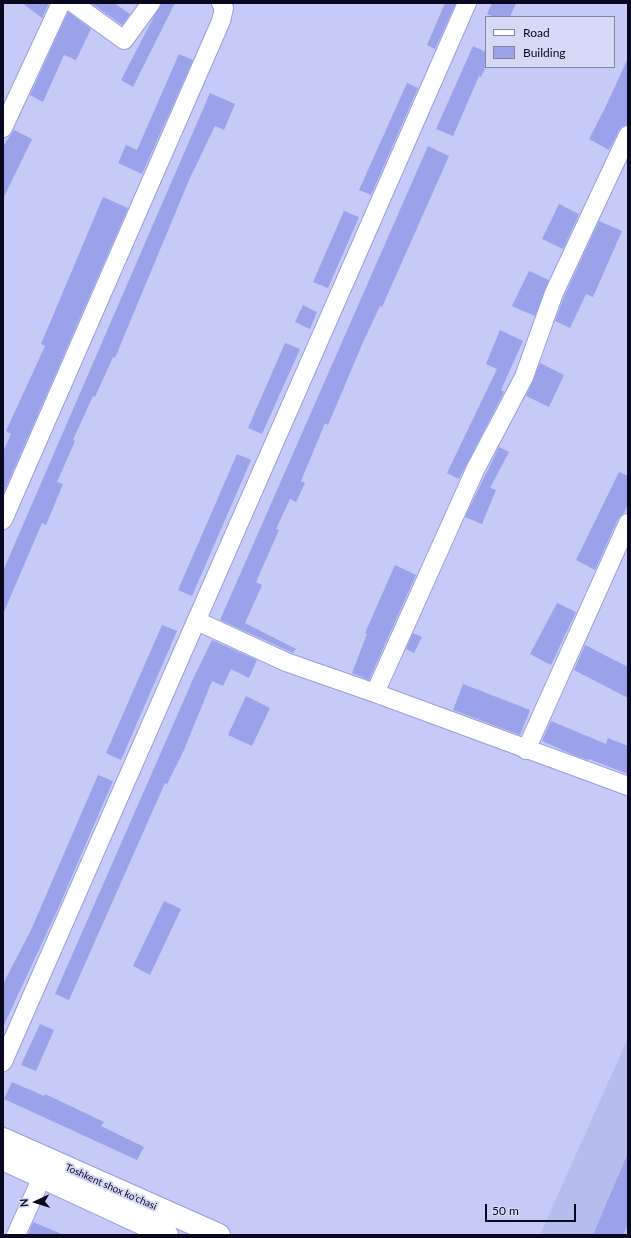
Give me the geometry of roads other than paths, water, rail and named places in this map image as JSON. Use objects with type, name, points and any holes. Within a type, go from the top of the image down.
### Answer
[{"type":"main road","name":"Toshkent shox ko'chasi","points":[[3,1139],[219,1235]]},
{"type":"main road","name":"Toshkent shox ko'chasi","points":[[3,1159],[167,1235]]},
{"type":"street","points":[[3,128],[61,3]]},
{"type":"street","points":[[73,3],[124,40],[151,3]]},
{"type":"street","points":[[3,520],[221,21],[224,8],[221,3]]},
{"type":"street","points":[[3,1062],[467,3]]},
{"type":"street","points":[[375,693],[476,468],[524,377],[554,293],[628,135]]},
{"type":"street","points":[[526,750],[628,523]]},
{"type":"street","points":[[197,621],[286,662],[628,786]]},
{"type":"street","points":[[16,1235],[42,1177]]}]
